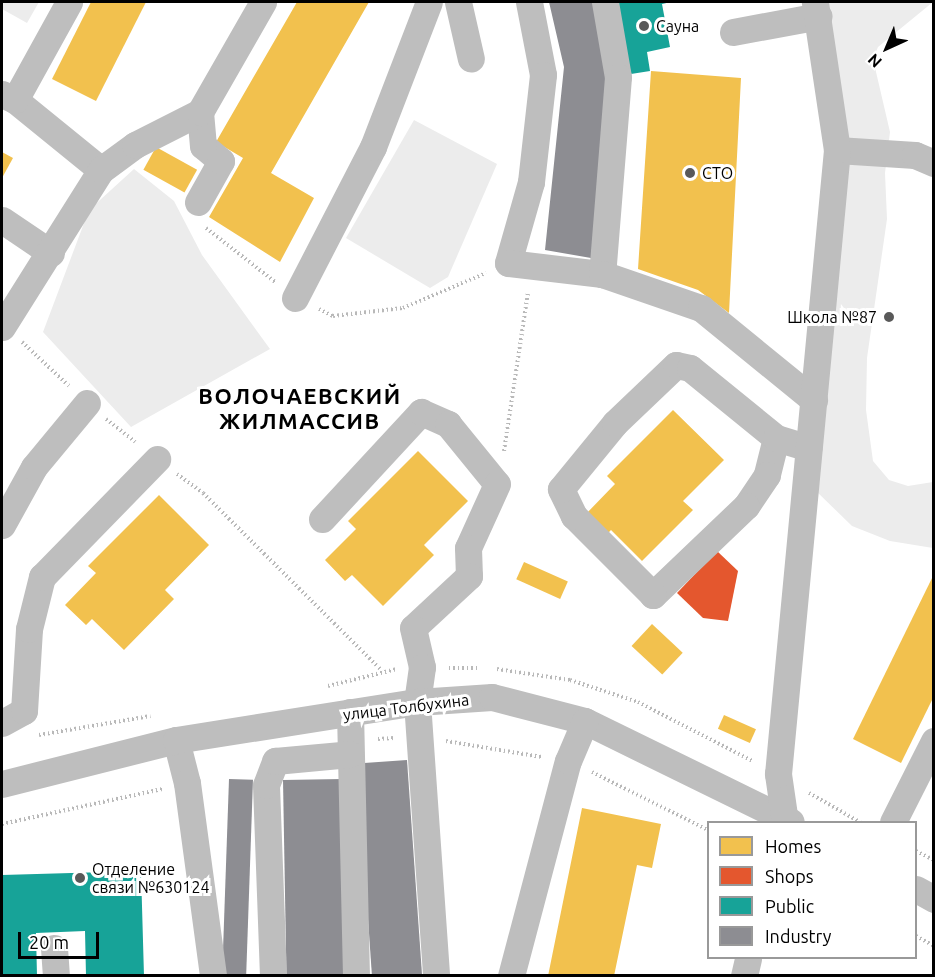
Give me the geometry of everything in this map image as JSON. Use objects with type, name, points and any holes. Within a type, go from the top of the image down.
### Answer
[{"type":"street","points":[[69,2],[8,97],[101,170]]},
{"type":"street","points":[[2,326],[51,253],[101,170],[135,145],[200,112],[263,2]]},
{"type":"street","points":[[295,298],[373,147],[429,2]]},
{"type":"street","points":[[458,2],[471,59]]},
{"type":"street","points":[[529,2],[543,75],[520,264],[602,274],[701,308],[814,400]]},
{"type":"street","points":[[602,274],[618,77],[605,2]]},
{"type":"street","points":[[733,32],[817,9],[837,150],[777,774],[787,821]]},
{"type":"street","points":[[198,202],[221,161],[203,146],[200,112]]},
{"type":"street","points":[[837,150],[915,155],[933,163]]},
{"type":"street","points":[[2,220],[51,253]]},
{"type":"street","points":[[776,438],[767,475],[746,506],[653,595],[574,516],[561,489],[615,423],[676,365],[690,368],[776,438],[809,448]]},
{"type":"street","points":[[2,525],[34,467],[87,403]]},
{"type":"street","points":[[322,519],[421,412],[448,424],[497,484],[468,548],[470,576],[413,628],[422,667],[417,702],[436,975]]},
{"type":"street","points":[[2,723],[24,711],[29,629],[42,577],[157,459]]},
{"type":"street","name":"улица Толбухина","points":[[2,784],[176,740],[417,702],[492,697],[585,721],[785,821]]},
{"type":"street","points":[[350,712],[356,975]]},
{"type":"street","points":[[511,975],[568,761],[585,721]]},
{"type":"street","points":[[176,740],[187,783],[213,975]]},
{"type":"street","points":[[893,821],[933,741]]},
{"type":"street","points":[[273,975],[266,785],[275,761],[350,754]]},
{"type":"street","points":[[2,776],[2,784]]},
{"type":"street","points":[[917,890],[933,899]]},
{"type":"street","points":[[54,948],[56,975]]},
{"type":"street","points":[[744,975],[748,959]]},
{"type":"path","points":[[198,202],[207,232],[295,298],[333,316],[367,315],[403,308],[520,264],[497,484]]},
{"type":"path","points":[[2,326],[87,403],[203,493],[382,671]]},
{"type":"path","points":[[917,852],[933,860]]},
{"type":"path","points":[[917,937],[933,946]]},
{"type":"shaded area","points":[[2,2],[39,2],[27,23],[2,9]]},
{"type":"shaded area","points":[[822,2],[933,2],[878,47],[873,59],[890,132],[885,173],[887,219],[867,358],[866,410],[873,461],[889,480],[908,486],[933,482],[933,548],[890,541],[852,526],[815,490],[845,194]]},
{"type":"shaded area","points":[[414,120],[497,164],[448,277],[430,288],[346,238]]},
{"type":"shaded area","points":[[134,169],[174,201],[202,255],[270,349],[131,427],[43,332],[89,210]]},
{"type":"building: Homes","points":[[91,2],[146,2],[96,101],[52,79]]},
{"type":"building: Homes","points":[[297,2],[369,2],[271,173],[314,198],[280,262],[209,217],[243,158],[216,142]]},
{"type":"building: Homes","name":"СТО","points":[[651,71],[741,78],[729,313],[698,290],[638,269]]},
{"type":"building: Homes","points":[[156,147],[197,170],[185,193],[143,170]]},
{"type":"building: Homes","points":[[2,152],[13,158],[2,178]]},
{"type":"building: Homes","points":[[673,410],[724,460],[683,501],[693,510],[642,561],[611,530],[605,536],[584,516],[615,484],[607,476]]},
{"type":"building: Homes","points":[[418,451],[468,501],[424,545],[434,555],[383,606],[352,575],[345,581],[325,560],[356,529],[348,521]]},
{"type":"building: Homes","points":[[159,495],[209,545],[165,590],[174,599],[124,650],[92,619],[86,625],[65,605],[96,573],[88,566]]},
{"type":"building: Homes","points":[[524,562],[568,582],[560,599],[516,579]]},
{"type":"building: Homes","points":[[934,574],[934,696],[901,763],[853,739]]},
{"type":"building: Homes","points":[[652,624],[683,653],[662,675],[632,646]]},
{"type":"building: Homes","points":[[724,715],[756,729],[750,743],[718,729]]},
{"type":"building: Homes","points":[[582,808],[661,824],[652,868],[637,865],[614,976],[548,976]]},
{"type":"building: Shops","points":[[717,551],[738,571],[728,621],[703,618],[677,593]]},
{"type":"building: Public","name":"Сауна","points":[[616,2],[671,2],[662,4],[670,47],[647,52],[650,71],[631,74]]},
{"type":"building: Public","points":[[141,871],[144,976],[86,976],[85,931],[36,933],[37,976],[2,976],[2,875]]},
{"type":"building: Industry","points":[[549,2],[594,2],[610,75],[591,258],[545,250],[564,67]]},
{"type":"building: Industry","points":[[407,760],[422,976],[372,976],[357,763]]},
{"type":"building: Industry","points":[[229,779],[253,780],[246,976],[222,976]]},
{"type":"building: Industry","points":[[342,779],[345,976],[286,976],[283,780]]},
{"type":"place","name":"Сауна","points":[[644,26]]},
{"type":"place","name":"СТО","points":[[690,173]]},
{"type":"place","name":"Школа №87","points":[[889,317]]},
{"type":"place","name":"Отделение связи №630124","points":[[80,878]]},
{"type":"district","name":"ВОЛОЧАЕВСКИЙ ЖИЛМАССИВ","points":[[300,408]]}]
